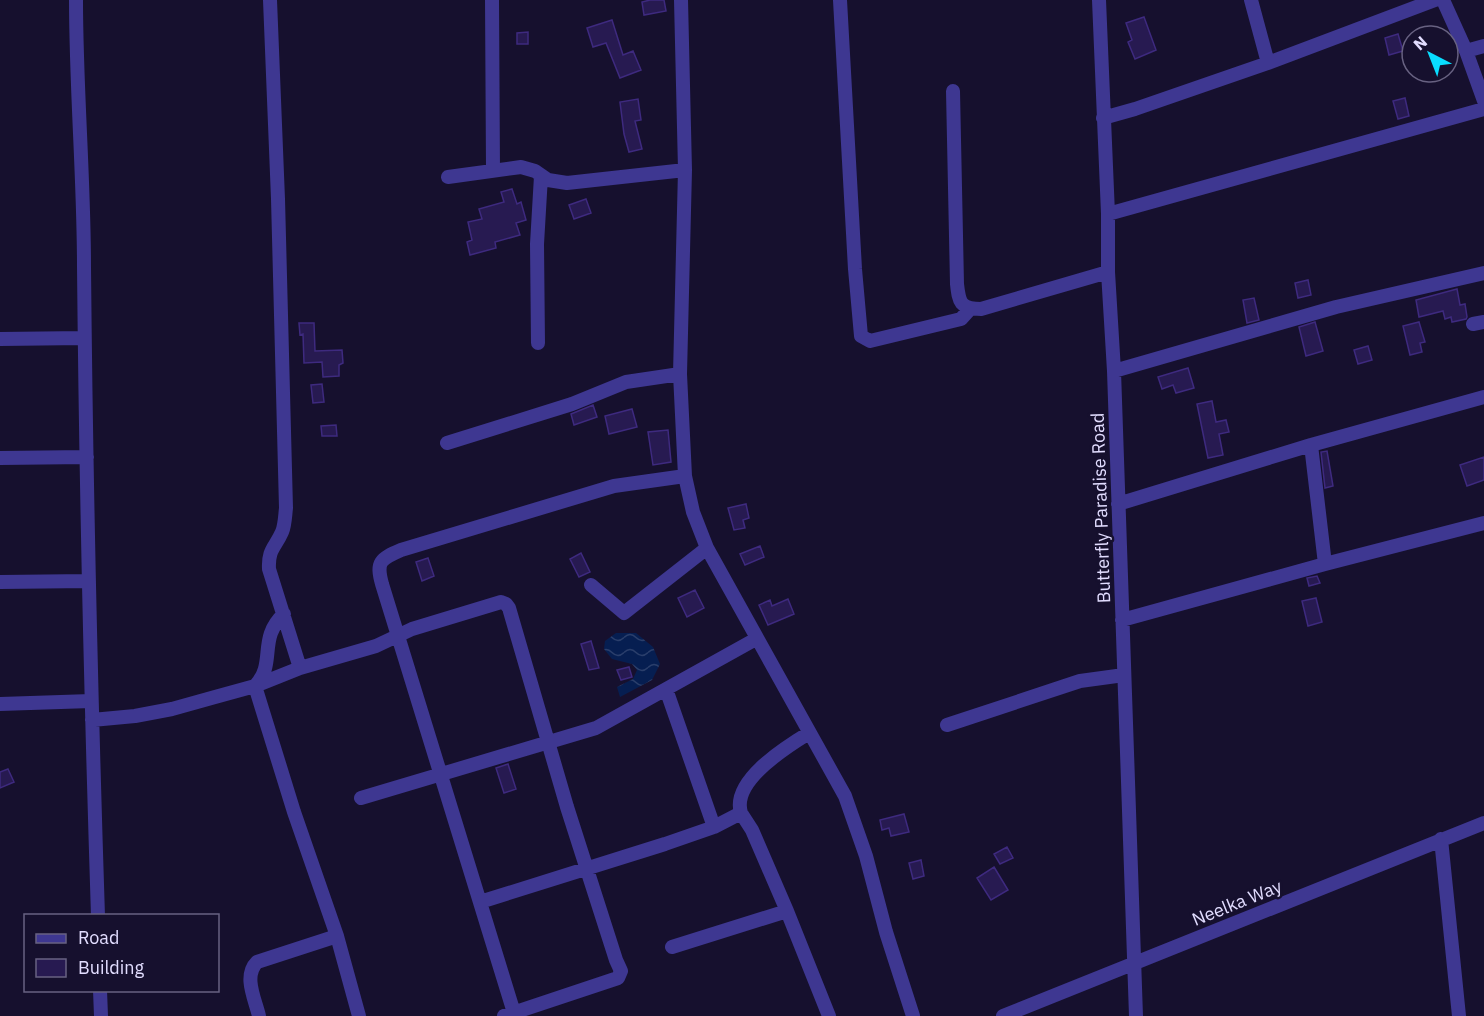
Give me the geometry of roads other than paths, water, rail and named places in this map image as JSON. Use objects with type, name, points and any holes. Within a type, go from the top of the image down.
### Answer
[{"type":"street","points":[[76,0],[76,62],[83,199],[88,581],[98,914]]},
{"type":"street","points":[[270,0],[286,508],[282,532],[268,557],[269,569],[300,668]]},
{"type":"street","points":[[492,0],[493,170]]},
{"type":"street","points":[[681,0],[685,170],[680,374],[685,476],[693,512],[708,548],[756,639],[845,796],[866,856],[886,932],[913,1016]]},
{"type":"street","points":[[840,0],[855,269],[861,336],[870,342],[896,336],[961,318],[970,309]]},
{"type":"street","name":"Butterfly Paradise Road","points":[[1099,0],[1136,1016]]},
{"type":"street","points":[[1251,0],[1268,63]]},
{"type":"street","points":[[1103,118],[1268,63],[1435,0]]},
{"type":"street","points":[[1443,0],[1466,51],[1484,101]]},
{"type":"street","points":[[1466,51],[1484,45]]},
{"type":"street","points":[[953,91],[957,284],[958,298],[962,305],[970,309],[981,309],[1108,272]]},
{"type":"street","points":[[1108,214],[1484,109]]},
{"type":"street","points":[[448,177],[521,167],[528,168],[555,182],[567,183],[685,170]]},
{"type":"street","points":[[538,343],[537,244],[541,176]]},
{"type":"street","points":[[1114,371],[1336,307],[1484,273]]},
{"type":"street","points":[[0,339],[84,338]]},
{"type":"street","points":[[447,443],[565,406],[626,382],[680,374]]},
{"type":"street","points":[[1118,504],[1311,445],[1484,397]]},
{"type":"street","points":[[1311,445],[1325,564]]},
{"type":"street","points":[[0,458],[87,457]]},
{"type":"street","points":[[92,720],[172,710],[255,686],[300,668],[352,654],[399,635],[412,629],[442,619],[501,602],[506,604],[621,971],[619,976],[511,1015],[480,902],[399,635],[380,574],[382,560],[400,550],[593,491],[639,481],[685,476]]},
{"type":"street","points":[[1122,620],[1484,523]]},
{"type":"street","points":[[591,585],[624,613],[708,548]]},
{"type":"street","points":[[0,582],[88,581]]},
{"type":"street","points":[[255,686],[264,674],[269,635],[277,620],[284,614]]},
{"type":"street","points":[[361,798],[596,728],[756,639]]},
{"type":"street","points":[[947,725],[1080,681],[1124,675]]},
{"type":"street","points":[[255,686],[294,812],[337,936],[359,1016]]},
{"type":"street","points":[[666,689],[714,827]]},
{"type":"street","points":[[0,704],[91,701]]},
{"type":"street","points":[[809,733],[770,760],[756,773],[740,795],[738,804],[787,911],[829,1016]]},
{"type":"street","points":[[480,902],[666,844],[714,827],[741,813]]},
{"type":"street","name":"Neelka Way","points":[[1003,1016],[1484,823]]},
{"type":"street","points":[[1441,839],[1459,1016]]},
{"type":"street","points":[[672,947],[787,911]]},
{"type":"street","points":[[260,1016],[250,980],[252,967],[263,959],[337,936]]},
{"type":"street","points":[[100,992],[101,1016]]},
{"type":"water","points":[[616,633],[636,633],[653,647],[660,664],[652,680],[620,697],[617,687],[633,679],[637,670],[632,664],[612,659],[604,649],[605,641]]}]
